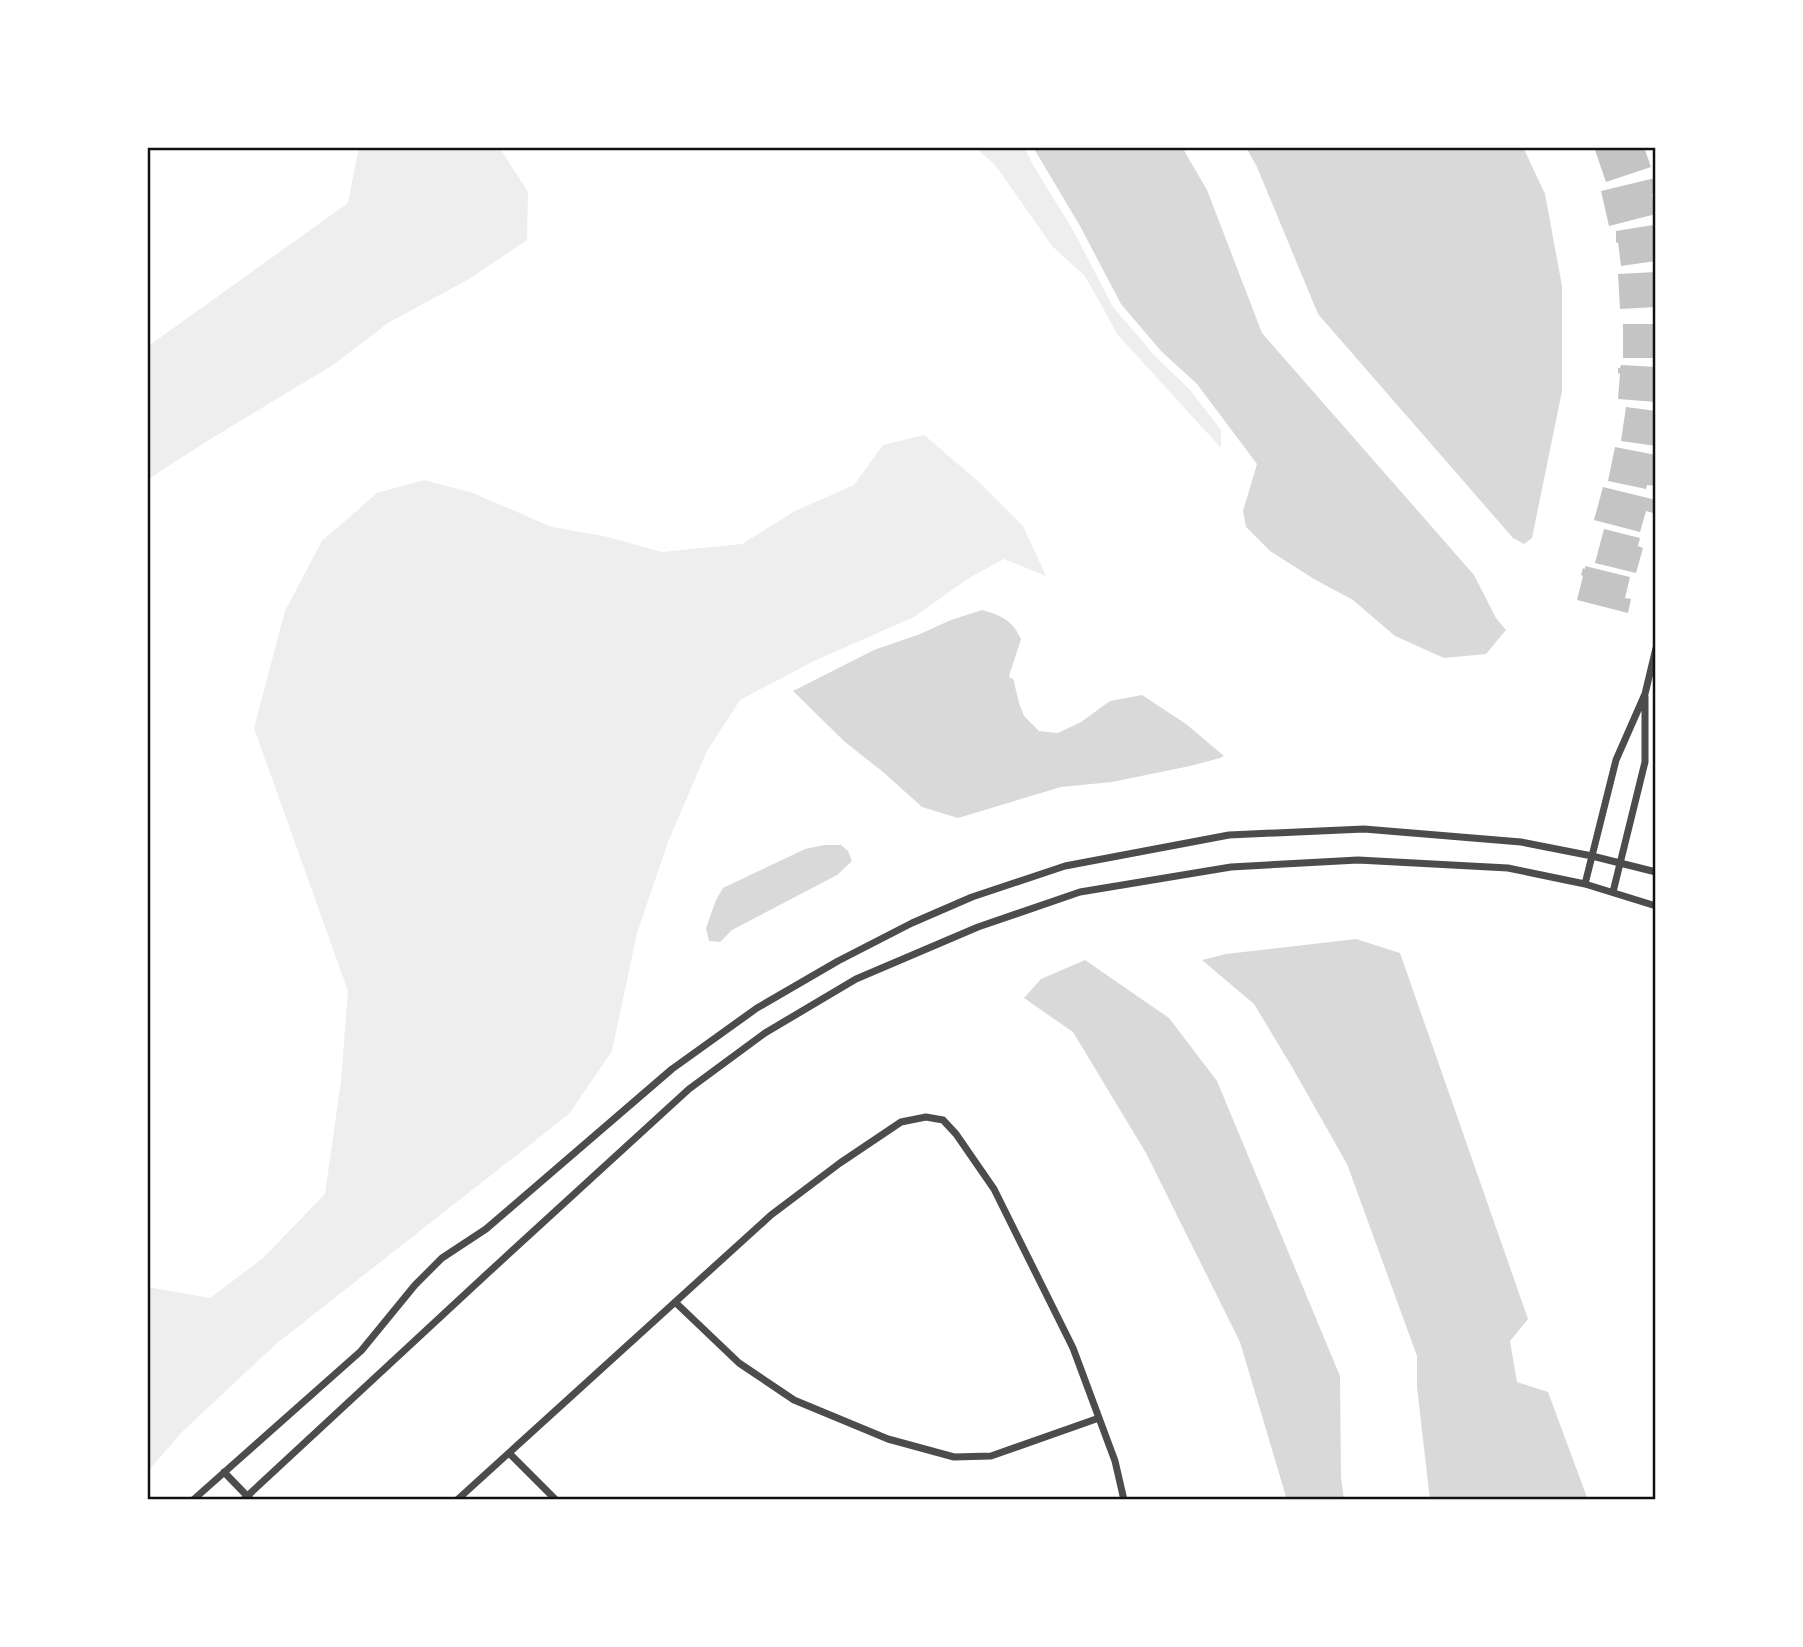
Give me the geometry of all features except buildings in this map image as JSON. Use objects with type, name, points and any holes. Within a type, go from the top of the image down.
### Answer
[{"type":"street","points":[[1585,884],[1616,760],[1645,694],[1656,648]]},
{"type":"street","points":[[1613,892],[1645,762],[1645,694]]},
{"type":"street","points":[[193,1500],[362,1352],[415,1285],[442,1258],[486,1229],[672,1069],[757,1008],[838,961],[912,923],[972,897],[1065,866],[1229,835],[1364,830],[1521,842],[1621,862],[1656,872]]},
{"type":"street","points":[[224,1472],[247,1499],[689,1089],[765,1033],[856,979],[978,927],[1080,892],[1231,867],[1358,860],[1508,868],[1585,884],[1656,906]]},
{"type":"street","points":[[457,1500],[771,1215],[840,1163],[901,1122],[926,1117],[943,1120],[956,1134],[994,1189],[1073,1348],[1115,1461],[1124,1500]]},
{"type":"street","points":[[675,1302],[739,1363],[794,1400],[888,1439],[954,1457],[991,1456],[1099,1418]]},
{"type":"street","points":[[509,1453],[556,1500]]},
{"type":"shaded area","points":[[359,147],[499,147],[528,192],[527,240],[469,279],[388,323],[333,365],[147,480],[147,347],[348,203]]},
{"type":"shaded area","points":[[975,147],[1024,147],[1073,230],[1113,307],[1155,356],[1190,390],[1221,430],[1221,448],[1118,335],[1085,276],[1052,246],[996,166]]},
{"type":"shaded area","points":[[1033,147],[1182,147],[1207,190],[1262,333],[1474,575],[1496,618],[1506,630],[1486,654],[1444,658],[1395,636],[1353,600],[1270,551],[1246,527],[1243,511],[1257,464],[1197,384],[1161,351],[1121,304],[1080,226]]},
{"type":"shaded area","points":[[1246,147],[1523,147],[1545,194],[1562,286],[1562,391],[1532,538],[1524,544],[1513,538],[1318,314],[1257,167]]},
{"type":"shaded area","points":[[924,435],[978,481],[1023,526],[1046,576],[1004,559],[969,578],[914,617],[814,661],[740,700],[707,751],[668,842],[637,933],[612,1051],[569,1114],[276,1344],[184,1430],[147,1472],[147,1287],[210,1298],[262,1259],[325,1194],[341,1081],[348,991],[254,728],[285,611],[322,541],[377,493],[424,480],[473,493],[552,527],[604,536],[662,552],[742,544],[795,511],[854,485],[883,445]]},
{"type":"shaded area","points":[[982,610],[1005,619],[1021,639],[1009,676],[1013,678],[1024,716],[1039,731],[1058,733],[1081,722],[1110,701],[1142,695],[1186,724],[1224,756],[1112,782],[1061,787],[958,818],[922,807],[845,742],[793,691],[874,650]]},
{"type":"shaded area","points":[[841,845],[848,851],[852,861],[837,875],[732,930],[720,942],[709,941],[706,928],[723,888],[805,849]]},
{"type":"shaded area","points":[[1356,939],[1400,953],[1528,1319],[1510,1341],[1517,1382],[1548,1392],[1588,1500],[1430,1500],[1417,1387],[1417,1356],[1347,1164],[1254,1004],[1202,960],[1226,954]]},
{"type":"shaded area","points":[[1085,960],[1169,1018],[1217,1081],[1340,1376],[1341,1478],[1344,1500],[1287,1500],[1240,1342],[1146,1153],[1073,1032],[1024,998],[1041,979]]}]
